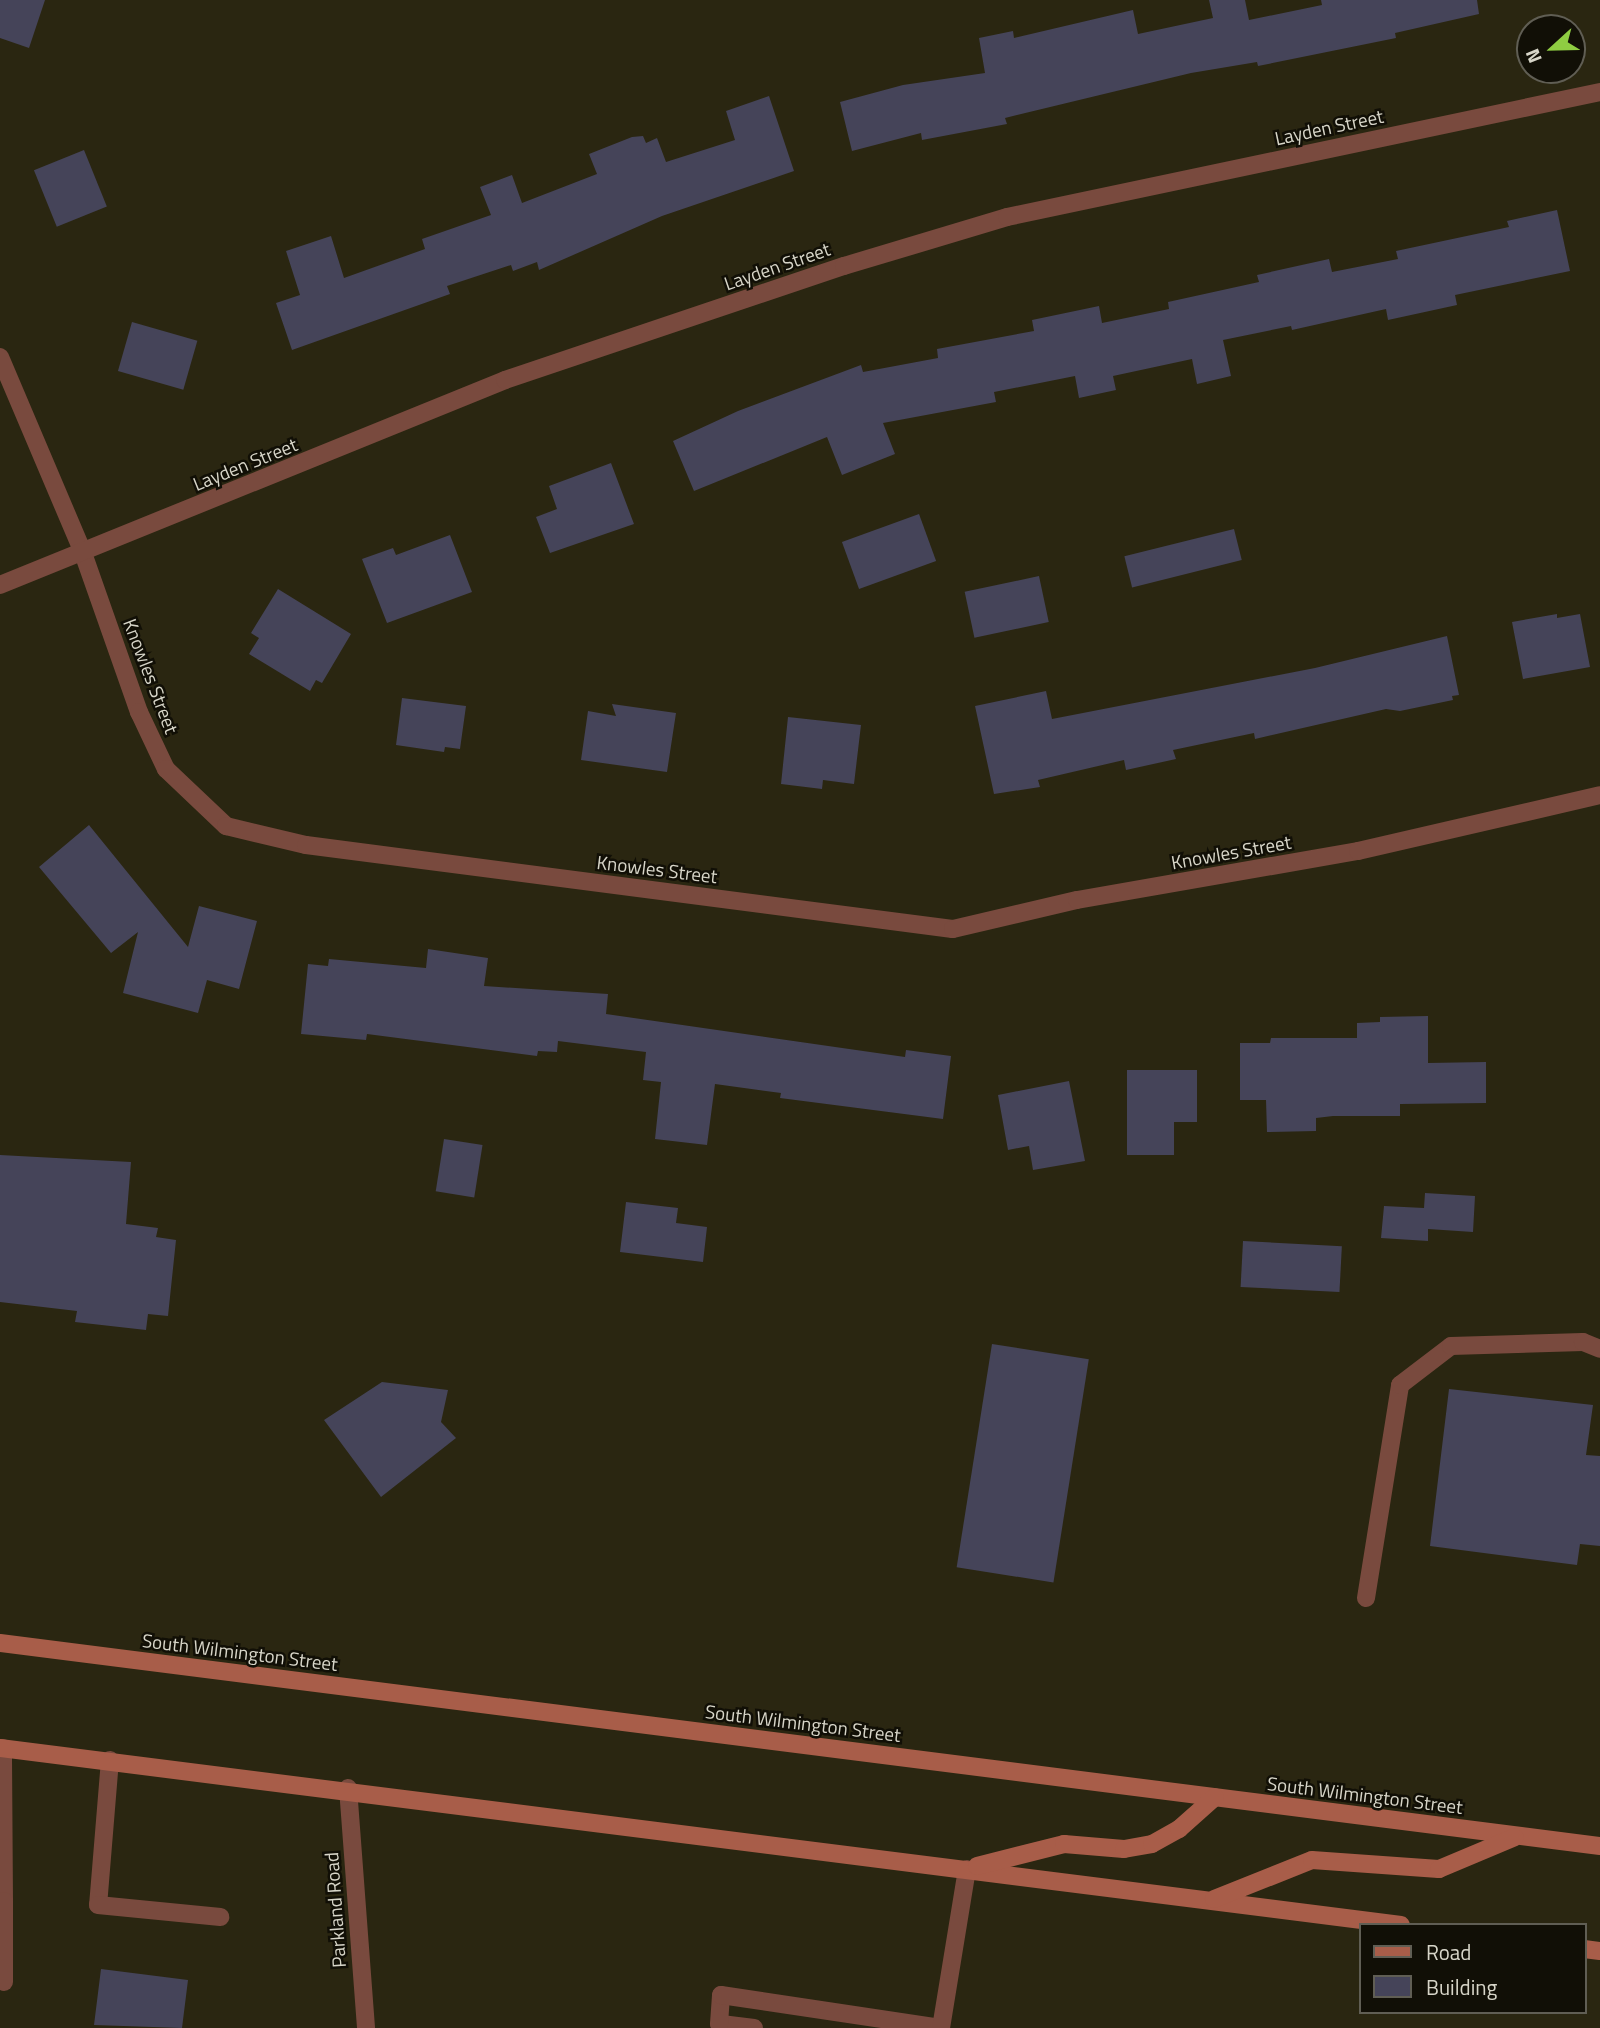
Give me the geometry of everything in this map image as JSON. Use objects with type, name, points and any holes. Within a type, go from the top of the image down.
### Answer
[{"type":"main road","name":"South Wilmington Street","points":[[0,1643],[1600,1846]]},
{"type":"main road","points":[[1,1748],[348,1788],[1385,1923]]},
{"type":"main road","points":[[967,1869],[1064,1844],[1124,1849],[1152,1844],[1179,1829],[1215,1797]]},
{"type":"main road","points":[[1211,1901],[1312,1860],[1439,1869],[1518,1836]]},
{"type":"street","name":"Layden Street","points":[[0,585],[505,380],[844,266],[1007,217],[1600,92]]},
{"type":"street","name":"Knowles Street","points":[[0,357],[83,553],[139,712],[166,769],[226,826],[306,845],[953,929],[1077,900],[1358,851],[1600,795]]},
{"type":"street","points":[[1366,1598],[1400,1385],[1451,1346],[1583,1342],[1600,1349]]},
{"type":"street","points":[[1,1748],[4,1982]]},
{"type":"street","points":[[110,1760],[98,1905],[220,1917]]},
{"type":"street","name":"Parkland Road","points":[[348,1788],[366,2028]]},
{"type":"street","points":[[754,2028],[719,2024],[721,1995],[876,2023],[941,2028],[967,1869]]},
{"type":"building","points":[[0,0],[45,0],[29,48],[0,38]]},
{"type":"building","points":[[1209,0],[1245,0],[1249,20],[1322,5],[1321,0],[1477,0],[1479,14],[1395,33],[1396,38],[1258,66],[1257,62],[1191,73],[1005,118],[1007,124],[922,140],[921,133],[852,151],[840,102],[903,85],[985,73],[979,38],[1013,31],[1014,38],[1133,10],[1138,34],[1213,18]]},
{"type":"building","points":[[769,96],[794,171],[662,216],[539,270],[537,262],[513,271],[511,265],[447,286],[450,294],[292,350],[276,303],[300,295],[286,251],[331,236],[344,278],[425,249],[422,239],[491,215],[480,187],[512,175],[522,203],[597,174],[589,154],[632,137],[643,136],[646,143],[657,138],[666,162],[735,140],[726,111]]},
{"type":"building","points":[[84,150],[107,207],[57,227],[34,170]]},
{"type":"building","points":[[1557,210],[1570,271],[1455,295],[1457,305],[1388,320],[1386,309],[1292,330],[1291,326],[1223,340],[1231,376],[1197,384],[1192,359],[1113,376],[1116,390],[1079,398],[1075,376],[994,392],[996,402],[883,423],[895,454],[842,475],[827,437],[694,491],[673,441],[738,411],[861,365],[863,372],[938,358],[937,349],[1034,331],[1032,320],[1099,306],[1102,323],[1169,309],[1168,302],[1259,282],[1257,275],[1329,259],[1332,272],[1398,259],[1396,251],[1509,227],[1507,221]]},
{"type":"building","points":[[132,322],[197,341],[183,390],[118,371]]},
{"type":"building","points":[[611,463],[634,524],[550,553],[536,517],[557,509],[549,486]]},
{"type":"building","points":[[919,514],[936,561],[859,589],[842,542]]},
{"type":"building","points":[[1234,529],[1242,560],[1132,587],[1124,556]]},
{"type":"building","points":[[450,535],[472,592],[387,623],[362,559],[393,548],[396,555]]},
{"type":"building","points":[[1039,576],[1049,622],[974,638],[965,592]]},
{"type":"building","points":[[278,589],[351,634],[322,683],[316,680],[310,691],[249,654],[259,638],[251,633]]},
{"type":"building","points":[[1557,614],[1557,618],[1580,614],[1590,667],[1523,679],[1512,622]]},
{"type":"building","points":[[1447,636],[1459,695],[1452,696],[1453,700],[1400,711],[1386,709],[1255,739],[1254,733],[1173,750],[1176,759],[1126,770],[1124,760],[1038,780],[1040,787],[994,794],[975,706],[1046,691],[1052,719],[1315,668]]},
{"type":"building","points":[[402,698],[466,706],[460,749],[445,747],[444,752],[396,745]]},
{"type":"building","points":[[612,704],[676,713],[667,772],[581,760],[588,711],[616,716]]},
{"type":"building","points":[[788,717],[861,725],[854,784],[823,780],[822,789],[781,784]]},
{"type":"building","points":[[89,825],[188,947],[199,906],[257,921],[239,989],[207,980],[198,1013],[123,993],[138,932],[111,953],[39,867]]},
{"type":"building","points":[[428,949],[488,958],[484,986],[608,994],[606,1014],[905,1057],[906,1050],[951,1056],[943,1119],[780,1098],[781,1093],[715,1084],[707,1145],[655,1139],[661,1082],[643,1080],[646,1052],[558,1041],[557,1052],[538,1051],[537,1056],[367,1034],[366,1040],[301,1034],[308,964],[328,966],[329,959],[426,968]]},
{"type":"building","points":[[1428,1016],[1428,1063],[1486,1062],[1486,1103],[1400,1104],[1400,1116],[1316,1118],[1316,1131],[1267,1132],[1266,1100],[1240,1100],[1240,1043],[1270,1043],[1271,1038],[1357,1038],[1357,1023],[1380,1022],[1380,1017]]},
{"type":"building","points":[[1127,1070],[1197,1070],[1197,1122],[1174,1122],[1174,1155],[1127,1155]]},
{"type":"building","points":[[1069,1081],[1085,1161],[1033,1170],[1029,1146],[1008,1150],[998,1095]]},
{"type":"building","points":[[444,1139],[483,1145],[474,1197],[436,1191]]},
{"type":"building","points":[[0,1155],[131,1162],[126,1224],[158,1228],[156,1237],[176,1240],[168,1316],[148,1314],[146,1330],[75,1322],[77,1311],[0,1302]]},
{"type":"building","points":[[1425,1193],[1475,1196],[1473,1232],[1428,1229],[1428,1241],[1381,1238],[1384,1206],[1424,1208]]},
{"type":"building","points":[[626,1202],[678,1208],[676,1223],[707,1227],[703,1262],[620,1252]]},
{"type":"building","points":[[1243,1241],[1342,1246],[1339,1292],[1241,1287]]},
{"type":"building","points":[[992,1344],[1089,1359],[1053,1583],[957,1567]]},
{"type":"building","points":[[382,1382],[448,1390],[441,1422],[456,1438],[381,1497],[324,1420]]},
{"type":"building","points":[[1449,1389],[1593,1405],[1586,1455],[1600,1456],[1600,1546],[1580,1544],[1577,1565],[1430,1546]]},
{"type":"building","points":[[101,1969],[188,1980],[182,2028],[94,2025]]}]
